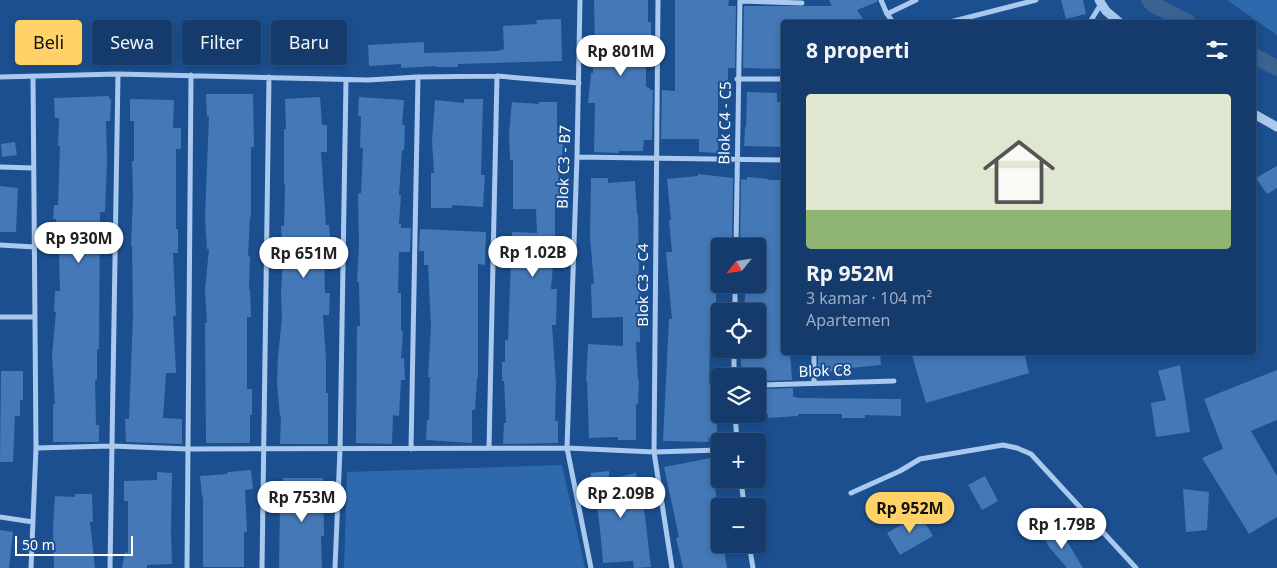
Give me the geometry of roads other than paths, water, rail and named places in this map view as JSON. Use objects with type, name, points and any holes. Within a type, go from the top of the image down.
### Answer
[{"type":"street","name":"Blok C3 - B7","points":[[580,0],[577,157],[567,448],[591,568]]},
{"type":"street","name":"Blok C3 - C4","points":[[658,0],[654,452],[672,568]]},
{"type":"street","points":[[740,0],[802,3]]},
{"type":"street","name":"Blok C4 - C5","points":[[736,238],[740,0]]},
{"type":"street","points":[[881,0],[892,20]]},
{"type":"street","points":[[887,14],[916,0]]},
{"type":"street","points":[[958,20],[1036,0]]},
{"type":"street","points":[[1091,20],[1100,2],[1106,11],[1117,20]]},
{"type":"street","points":[[0,77],[118,74],[346,80],[497,76],[578,83]]},
{"type":"street","points":[[110,568],[118,74]]},
{"type":"street","points":[[187,568],[191,75]]},
{"type":"street","points":[[31,568],[36,448],[33,76]]},
{"type":"street","points":[[489,448],[497,76]]},
{"type":"street","points":[[262,568],[269,77]]},
{"type":"street","points":[[411,450],[418,77]]},
{"type":"street","points":[[738,79],[781,79]]},
{"type":"street","points":[[335,568],[340,449],[346,80]]},
{"type":"street","points":[[1256,115],[1277,128]]},
{"type":"street","points":[[577,157],[781,160]]},
{"type":"street","points":[[0,168],[34,168]]},
{"type":"street","points":[[0,245],[35,247]]},
{"type":"street","points":[[0,317],[35,317]]},
{"type":"street","points":[[814,355],[814,384]]},
{"type":"street","name":"Blok C8","points":[[766,385],[894,381]]},
{"type":"street","points":[[851,494],[900,471],[920,459],[1003,445],[1017,448],[1031,454],[1136,568]]},
{"type":"street","points":[[36,448],[111,446],[188,449],[411,450],[567,448],[654,452],[711,450]]},
{"type":"street","points":[[0,517],[33,522]]},
{"type":"street","points":[[750,553],[753,568]]},
{"type":"waterway","points":[[1149,0],[1154,5],[1184,20]]},
{"type":"waterway","points":[[1256,57],[1277,68]]}]
